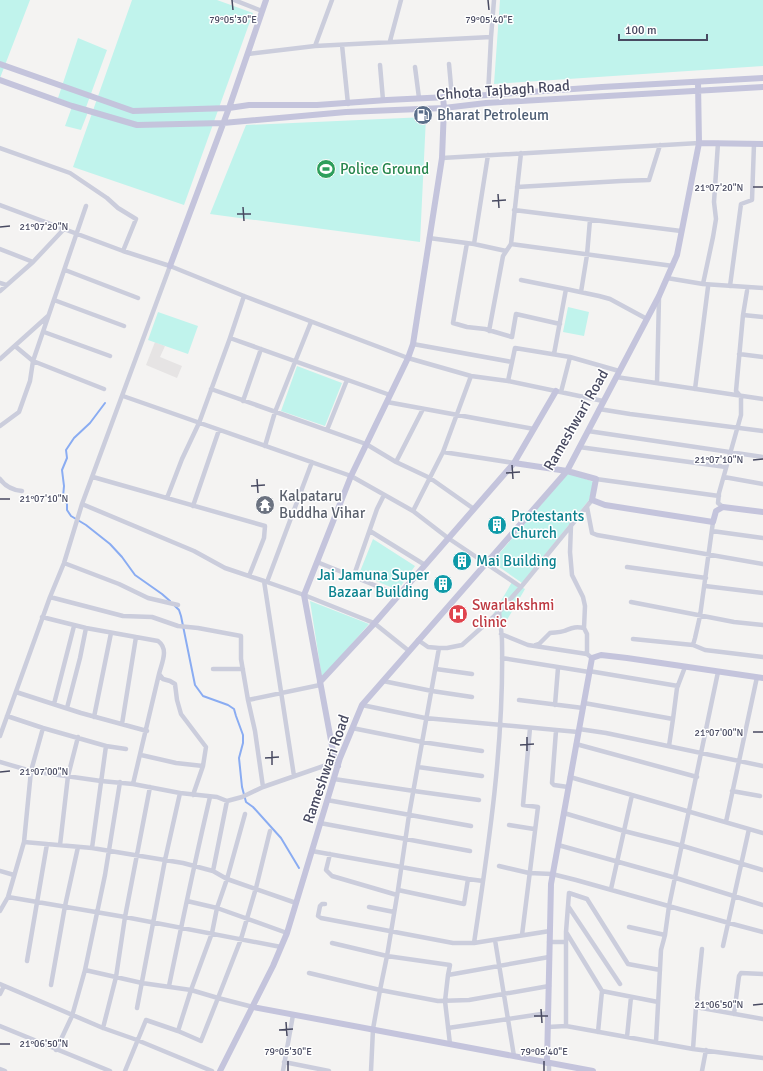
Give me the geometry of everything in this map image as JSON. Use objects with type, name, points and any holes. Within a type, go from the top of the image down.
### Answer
[{"type":"main road","points":[[170,266],[229,108],[266,0]]},
{"type":"main road","points":[[0,64],[133,111],[229,108],[250,105],[316,106],[383,100],[763,78]]},
{"type":"main road","name":"Chhota Tajbagh Road","points":[[0,80],[72,106],[137,125],[223,123],[346,112],[444,108],[486,103],[763,88]]},
{"type":"main road","name":"Rameshwari Road","points":[[220,1071],[273,966],[287,933],[334,779],[336,764],[362,705],[567,470],[659,296],[673,266],[682,231],[699,143],[698,82]]},
{"type":"main road","points":[[336,764],[304,595],[351,476],[408,358],[413,344],[442,158],[443,97]]},
{"type":"main road","points":[[699,143],[763,144]]},
{"type":"main road","points":[[320,684],[514,463],[558,392]]},
{"type":"main road","points":[[514,463],[567,470],[596,480],[592,500],[605,506],[713,522],[716,511],[723,507],[763,512]]},
{"type":"main road","points":[[548,1063],[548,986],[552,874],[579,731],[589,672],[589,656],[627,658],[760,678]]},
{"type":"main road","points":[[253,1007],[590,1071]]},
{"type":"street","points":[[234,0],[262,11]]},
{"type":"street","points":[[315,46],[332,0]]},
{"type":"street","points":[[390,41],[400,0]]},
{"type":"street","points":[[488,95],[494,0]]},
{"type":"street","points":[[248,54],[315,46],[491,37]]},
{"type":"street","points":[[342,45],[348,104]]},
{"type":"street","points":[[450,64],[452,96]]},
{"type":"street","points":[[380,65],[383,100]]},
{"type":"street","points":[[415,67],[418,98]]},
{"type":"street","points":[[442,158],[699,143]]},
{"type":"street","points":[[703,284],[714,237],[716,219],[714,202],[718,143]]},
{"type":"street","points":[[730,286],[741,204],[752,200],[754,144]]},
{"type":"street","points":[[517,187],[649,180],[660,145]]},
{"type":"street","points":[[0,148],[70,173],[107,198],[118,208],[136,219],[124,251]]},
{"type":"street","points":[[488,331],[503,256],[511,244],[521,153]]},
{"type":"street","points":[[474,244],[488,155]]},
{"type":"street","points":[[0,205],[124,251],[170,266],[311,322],[408,358],[471,376],[508,381],[603,401]]},
{"type":"street","points":[[0,426],[20,412],[30,381],[33,362],[86,206]]},
{"type":"street","points":[[514,210],[682,231]]},
{"type":"street","points":[[581,292],[587,255],[590,220]]},
{"type":"street","points":[[0,291],[33,262],[64,229]]},
{"type":"street","points":[[429,238],[474,244],[506,251]]},
{"type":"street","points":[[467,243],[453,323],[467,327],[485,329],[512,337],[516,314],[560,324]]},
{"type":"street","points":[[511,244],[673,266]]},
{"type":"street","points":[[0,249],[33,262]]},
{"type":"street","points":[[0,736],[42,617],[64,563],[82,504],[170,266]]},
{"type":"street","points":[[65,270],[138,298]]},
{"type":"street","points":[[667,278],[703,284],[763,288]]},
{"type":"street","points":[[521,280],[600,296],[614,301],[647,319]]},
{"type":"street","points":[[0,283],[6,285]]},
{"type":"street","points":[[695,390],[708,287]]},
{"type":"street","points":[[554,354],[566,289]]},
{"type":"street","points":[[723,507],[718,503],[719,496],[741,415],[741,397],[736,391],[743,315],[747,291]]},
{"type":"street","points":[[167,498],[182,459],[199,423],[244,296]]},
{"type":"street","points":[[657,383],[659,296]]},
{"type":"street","points":[[54,300],[124,326]]},
{"type":"street","points":[[743,315],[763,317]]},
{"type":"street","points":[[0,359],[49,316]]},
{"type":"street","points":[[265,446],[275,412],[294,361],[311,322]]},
{"type":"street","points":[[36,327],[43,332],[110,356]]},
{"type":"street","points":[[230,338],[390,395]]},
{"type":"street","points":[[413,344],[512,362]]},
{"type":"street","points":[[15,346],[33,362],[104,389]]},
{"type":"street","points":[[508,381],[515,348],[570,357],[618,374],[657,383],[741,397],[763,399]]},
{"type":"street","points":[[243,401],[261,349]]},
{"type":"street","points":[[739,354],[763,357]]},
{"type":"street","points":[[558,392],[570,357]]},
{"type":"street","points":[[413,511],[443,452],[471,376]]},
{"type":"street","points":[[327,430],[347,380]]},
{"type":"street","points":[[211,390],[366,444],[396,462],[430,478],[474,508]]},
{"type":"street","points":[[123,396],[351,476],[413,511],[448,538],[521,587]]},
{"type":"street","points":[[387,402],[534,429]]},
{"type":"street","points":[[600,408],[630,414],[763,431]]},
{"type":"street","points":[[396,462],[423,409]]},
{"type":"street","points":[[193,506],[219,430]]},
{"type":"street","points":[[588,431],[763,457]]},
{"type":"street","points":[[579,447],[726,467]]},
{"type":"street","points":[[443,452],[514,463]]},
{"type":"street","points":[[294,776],[266,582],[312,462]]},
{"type":"street","points":[[93,477],[265,526],[264,538],[249,576]]},
{"type":"street","points":[[724,477],[763,484]]},
{"type":"street","points":[[0,479],[3,483],[15,490],[22,491]]},
{"type":"street","points":[[596,480],[719,496]]},
{"type":"street","points":[[353,578],[377,509],[384,495]]},
{"type":"street","points":[[418,640],[428,647],[447,648],[462,645],[499,612],[592,500]]},
{"type":"street","points":[[82,504],[194,551],[225,568],[304,595],[374,622],[409,651]]},
{"type":"street","points":[[587,507],[592,533],[597,535],[763,564]]},
{"type":"street","points":[[693,645],[700,616],[713,522]]},
{"type":"street","points":[[501,634],[528,645],[589,656],[587,634],[584,628],[584,597],[572,575],[570,552],[571,525]]},
{"type":"street","points":[[370,531],[425,565]]},
{"type":"street","points":[[712,532],[763,538]]},
{"type":"street","points":[[317,562],[353,578],[399,595]]},
{"type":"street","points":[[64,563],[119,584],[148,598],[176,604]]},
{"type":"street","points":[[627,567],[706,578]]},
{"type":"street","points":[[704,586],[763,593]]},
{"type":"street","points":[[50,596],[123,616],[152,617],[180,626],[241,636],[243,669],[255,731],[263,787]]},
{"type":"street","points":[[631,602],[734,622],[763,625]]},
{"type":"street","points":[[474,943],[494,803],[500,726],[502,640],[499,612]]},
{"type":"street","points":[[42,617],[74,626],[158,641],[163,644],[165,650],[147,731],[133,784]]},
{"type":"street","points":[[54,704],[74,626]]},
{"type":"street","points":[[532,645],[539,644],[550,633],[563,631],[577,626],[584,628]]},
{"type":"street","points":[[67,708],[86,628]]},
{"type":"street","points":[[94,717],[111,633]]},
{"type":"street","points":[[122,724],[134,657],[136,637]]},
{"type":"street","points":[[633,639],[693,645],[705,650],[763,657]]},
{"type":"street","points":[[371,1071],[373,1029],[388,956],[409,815],[439,648]]},
{"type":"street","points":[[502,658],[678,686]]},
{"type":"street","points":[[669,746],[678,686],[685,667]]},
{"type":"street","points":[[555,705],[558,668]]},
{"type":"street","points":[[213,669],[243,669]]},
{"type":"street","points":[[436,670],[472,674]]},
{"type":"street","points":[[656,1042],[661,950],[718,672]]},
{"type":"street","points":[[159,674],[163,679],[175,684],[181,714],[206,747],[203,766],[192,795]]},
{"type":"street","points":[[726,822],[738,760],[760,678]]},
{"type":"street","points":[[383,681],[472,697]]},
{"type":"street","points":[[248,700],[281,694],[320,684]]},
{"type":"street","points":[[16,692],[94,717],[147,731]]},
{"type":"street","points":[[519,700],[555,705],[583,706],[673,719]]},
{"type":"street","points":[[362,705],[427,718],[556,731],[606,733],[763,766]]},
{"type":"street","points":[[7,716],[43,728],[106,746],[126,750]]},
{"type":"street","points":[[0,911],[8,897],[24,842],[31,770],[43,728]]},
{"type":"street","points":[[352,728],[422,742],[482,751]]},
{"type":"street","points":[[522,935],[534,829],[538,807],[523,805],[530,728]]},
{"type":"street","points":[[556,731],[552,783],[554,785],[568,787]]},
{"type":"street","points":[[60,845],[68,776],[78,737]]},
{"type":"street","points":[[576,744],[697,777]]},
{"type":"street","points":[[92,848],[106,746]]},
{"type":"street","points":[[141,755],[176,763],[203,766]]},
{"type":"street","points":[[0,762],[31,770],[133,784],[192,795],[217,797],[227,801],[242,797],[263,787],[294,776],[336,764]]},
{"type":"street","points":[[418,767],[482,776]]},
{"type":"street","points":[[570,777],[763,833]]},
{"type":"street","points":[[334,779],[414,792],[479,800]]},
{"type":"street","points":[[56,1050],[72,1016],[85,970],[105,875],[120,782]]},
{"type":"street","points":[[103,1028],[116,977],[136,855],[150,787]]},
{"type":"street","points":[[732,791],[760,796]]},
{"type":"street","points":[[138,1008],[165,860],[180,793]]},
{"type":"street","points":[[611,889],[632,795]]},
{"type":"street","points":[[169,986],[193,866],[210,797]]},
{"type":"street","points":[[327,800],[471,826]]},
{"type":"street","points":[[213,871],[227,801]]},
{"type":"street","points":[[564,813],[763,870]]},
{"type":"street","points":[[178,1031],[191,990],[212,934],[216,908],[227,879],[246,814]]},
{"type":"street","points":[[320,823],[470,851]]},
{"type":"street","points":[[509,825],[534,829]]},
{"type":"street","points":[[724,946],[749,829]]},
{"type":"street","points":[[125,1071],[146,1020],[201,1041],[248,919],[270,831]]},
{"type":"street","points":[[24,842],[92,848],[193,866],[213,871],[227,879],[296,903]]},
{"type":"street","points":[[27,961],[47,844]]},
{"type":"street","points":[[558,845],[676,878],[763,905]]},
{"type":"street","points":[[51,985],[65,906],[78,847]]},
{"type":"street","points":[[312,851],[483,881]]},
{"type":"street","points":[[330,854],[326,870],[332,876],[397,892],[464,904],[468,878]]},
{"type":"street","points":[[499,866],[529,873],[552,874],[763,932]]},
{"type":"street","points":[[0,871],[14,875]]},
{"type":"street","points":[[566,1026],[566,932],[568,893],[587,899],[628,964],[660,970]]},
{"type":"street","points":[[8,897],[154,922],[281,947]]},
{"type":"street","points":[[187,901],[216,908],[287,933]]},
{"type":"street","points":[[325,904],[322,904],[319,910],[318,916],[321,918],[454,943],[474,943],[550,931]]},
{"type":"street","points":[[568,906],[620,984]]},
{"type":"street","points":[[369,907],[394,912]]},
{"type":"street","points":[[629,927],[665,935]]},
{"type":"street","points":[[566,932],[602,991],[598,1032]]},
{"type":"street","points":[[496,940],[514,1056]]},
{"type":"street","points":[[550,942],[566,942]]},
{"type":"street","points":[[332,943],[388,956],[450,965],[445,1001],[450,1044]]},
{"type":"street","points":[[702,949],[697,998],[698,1004],[702,1008]]},
{"type":"street","points":[[448,975],[500,967],[549,957]]},
{"type":"street","points":[[85,970],[142,983],[191,990],[253,1007]]},
{"type":"street","points":[[309,973],[380,990],[438,1001],[469,1000],[548,986]]},
{"type":"street","points":[[734,1014],[739,976],[741,973],[763,974]]},
{"type":"street","points":[[0,994],[2,985],[72,1016],[138,1040],[212,1071]]},
{"type":"street","points":[[602,991],[658,1002]]},
{"type":"street","points":[[626,1037],[631,997]]},
{"type":"street","points":[[693,1048],[696,1007],[763,1019]]},
{"type":"street","points":[[448,1028],[548,1013]]},
{"type":"street","points":[[283,1071],[293,1015]]},
{"type":"street","points":[[0,1026],[110,1071]]},
{"type":"street","points":[[548,1027],[566,1026],[656,1042],[763,1058]]},
{"type":"street","points":[[702,1071],[706,1050]]},
{"type":"street","points":[[284,1062],[329,1071]]},
{"type":"street","points":[[548,1063],[549,1071]]},
{"type":"street","points":[[0,1069],[5,1071]]},
{"type":"shaded area","points":[[0,0],[30,0],[0,78]]},
{"type":"shaded area","points":[[132,0],[217,0],[253,13],[184,205],[73,167]]},
{"type":"shaded area","points":[[500,0],[763,0],[763,66],[494,84]]},
{"type":"shaded area","points":[[78,38],[107,50],[85,110],[88,112],[81,130],[65,126],[73,104],[58,98]]},
{"type":"shaded area","name":"Police Ground","points":[[426,117],[420,242],[210,214],[246,125]]},
{"type":"shaded area","points":[[568,307],[589,312],[584,336],[563,332]]},
{"type":"shaded area","points":[[158,312],[198,326],[188,354],[148,340]]},
{"type":"shaded area","points":[[155,342],[165,346],[160,357],[182,366],[177,378],[146,365]]},
{"type":"shaded area","points":[[297,366],[342,383],[325,426],[281,411]]},
{"type":"shaded area","points":[[568,473],[594,482],[589,500],[522,583],[492,562]]},
{"type":"shaded area","points":[[373,539],[415,566],[398,590],[359,574]]},
{"type":"shaded area","points":[[512,582],[525,589],[504,625],[491,618]]},
{"type":"shaded area","points":[[310,601],[369,624],[322,678]]},
{"type":"waterway","points":[[105,403],[90,423],[74,438],[66,450],[67,458],[62,470],[64,486],[63,497],[67,504],[67,510],[71,516],[86,525],[110,544],[135,575],[170,601]]},
{"type":"waterway","points":[[175,606],[179,610],[181,616],[195,685],[203,696],[228,705],[234,709],[243,735],[243,743],[239,758],[242,787],[246,802],[253,807],[281,838],[299,868]]},
{"type":"place","name":"Bharat Petroleum","points":[[423,115]]},
{"type":"place","name":"Police Ground","points":[[326,169]]},
{"type":"place","name":"Kalpataru Buddha Vihar","points":[[265,505]]},
{"type":"place","name":"Protestants Church","points":[[497,525]]},
{"type":"place","name":"Mai Building","points":[[462,561]]},
{"type":"place","name":"Jai Jamuna Super Bazaar Building","points":[[443,584]]},
{"type":"place","name":"Swarlakshmi clinic","points":[[458,614]]}]
